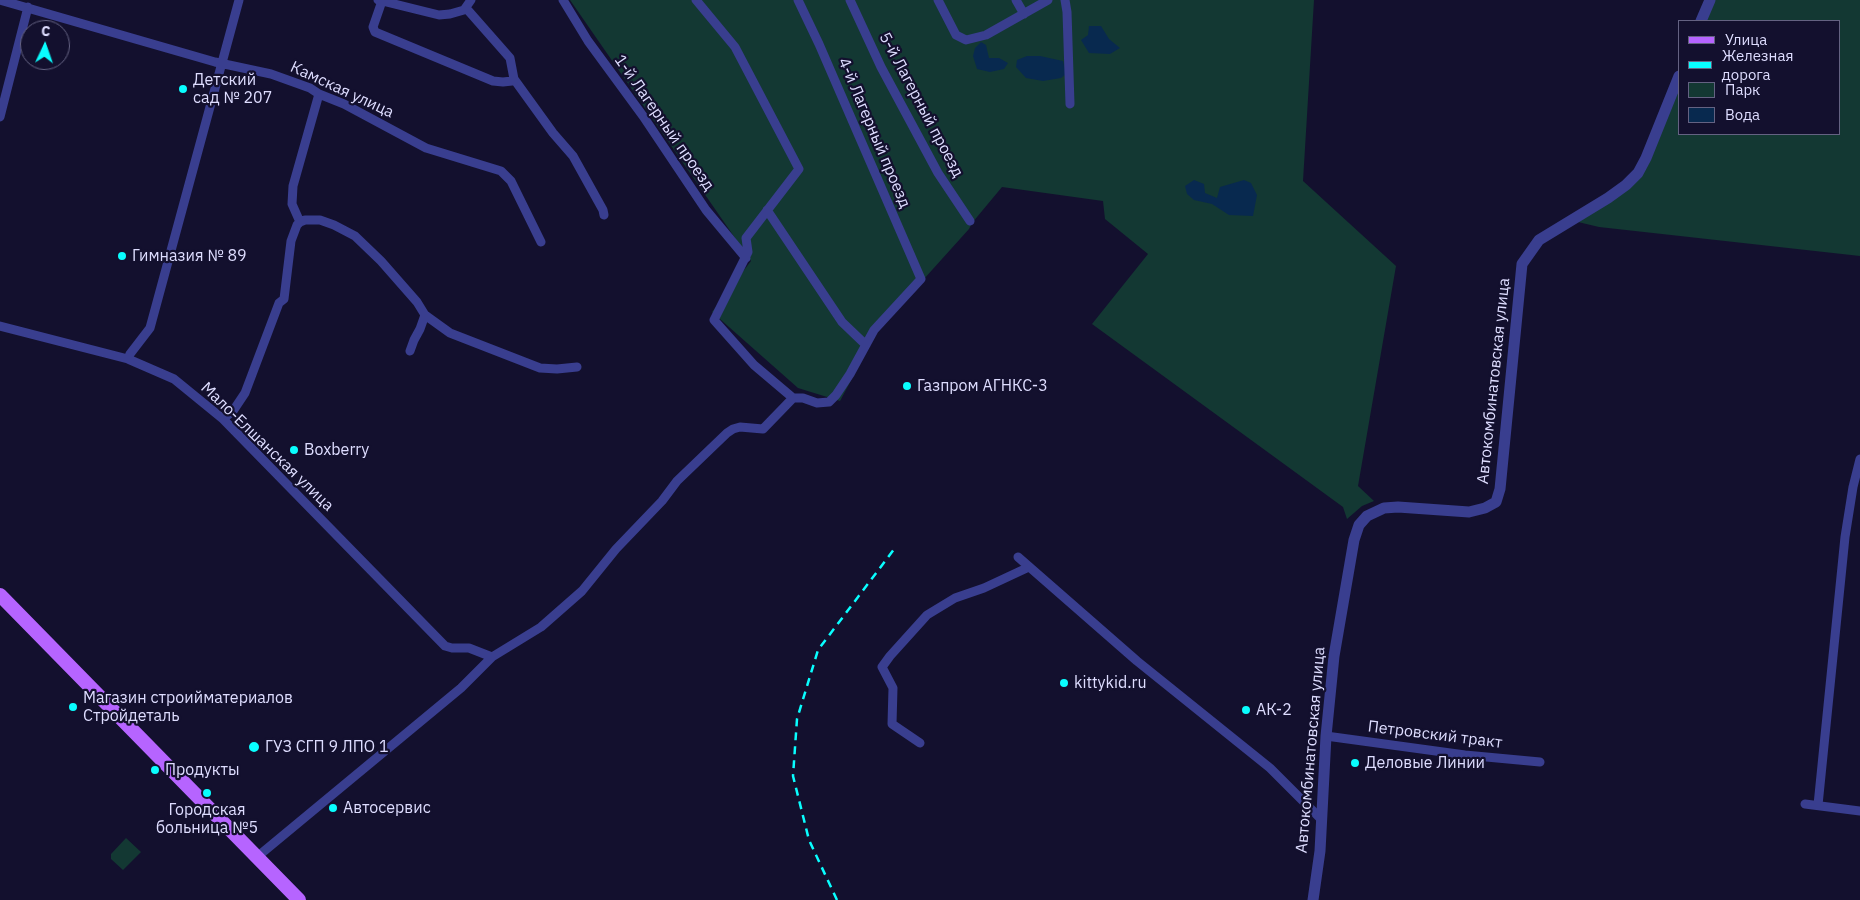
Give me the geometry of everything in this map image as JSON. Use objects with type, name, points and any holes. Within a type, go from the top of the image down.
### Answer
[{"type":"main road","points":[[0,595],[299,900]]},
{"type":"street","name":"Камская улица","points":[[0,0],[221,63],[270,74],[310,88],[318,94],[344,104],[426,148],[501,171],[511,181],[541,242]]},
{"type":"street","points":[[128,359],[150,328],[239,0]]},
{"type":"street","name":"1-й Лагерный проезд","points":[[563,0],[588,41],[643,116],[706,210],[746,258]]},
{"type":"street","points":[[696,0],[735,47],[799,169],[767,210],[746,238],[748,252],[746,258],[714,320],[754,365],[793,398],[829,402],[850,374],[866,345],[842,322],[767,210]]},
{"type":"street","name":"4-й Лагерный проезд","points":[[798,0],[921,279],[874,330],[866,345]]},
{"type":"street","name":"5-й Лагерный проезд","points":[[850,0],[881,67],[938,173],[970,221]]},
{"type":"street","points":[[938,0],[956,35],[966,40],[986,35],[1048,0]]},
{"type":"street","points":[[1016,0],[1024,14]]},
{"type":"street","points":[[1065,0],[1070,104]]},
{"type":"street","points":[[1701,20],[1710,0]]},
{"type":"street","points":[[514,79],[503,82],[493,81],[375,32],[373,28],[380,1],[439,15],[450,14],[468,4],[510,58],[514,79],[553,133],[574,156],[604,215]]},
{"type":"street","points":[[0,117],[28,7]]},
{"type":"street","name":"Автокомбинатовская улица","points":[[1313,900],[1320,851],[1326,736],[1334,656],[1354,540],[1359,525],[1367,516],[1384,508],[1398,507],[1469,512],[1485,508],[1496,502],[1501,479],[1522,264],[1539,240],[1562,224],[1608,198],[1626,185],[1638,173],[1646,158],[1678,78]]},
{"type":"street","points":[[300,222],[292,204],[293,186],[318,94]]},
{"type":"street","points":[[223,420],[233,411],[245,393],[279,303],[284,299],[291,241],[300,222],[305,220],[320,220],[334,224],[355,236],[381,261],[417,302],[425,314],[450,333],[534,366],[557,369],[577,367]]},
{"type":"street","points":[[410,351],[425,314]]},
{"type":"street","name":"Мало-Елшанская улица","points":[[0,326],[128,359],[174,379],[223,420],[445,646],[469,648],[492,657]]},
{"type":"street","points":[[257,857],[454,694],[492,657],[541,627],[582,590],[616,549],[662,501],[677,481],[728,433],[740,427],[762,429],[793,398]]},
{"type":"street","points":[[1818,805],[1845,537],[1853,487],[1860,460]]},
{"type":"street","points":[[1018,557],[1137,661],[1270,768],[1321,819]]},
{"type":"street","points":[[920,743],[892,724],[893,688],[882,667],[927,615],[955,598],[984,588],[1029,567]]},
{"type":"street","name":"Петровский тракт","points":[[1326,736],[1465,755],[1540,762]]},
{"type":"street","points":[[1805,804],[1860,811]]},
{"type":"green space","points":[[570,0],[1314,0],[1303,181],[1396,266],[1358,486],[1374,501],[1362,506],[1347,519],[1343,507],[1092,324],[1148,254],[1105,219],[1103,201],[1002,187],[969,229],[878,330],[840,401],[798,388],[712,312],[751,261]]},
{"type":"green space","points":[[1710,0],[1860,0],[1860,256],[1599,227],[1578,222],[1638,173],[1678,78],[1678,135],[1840,135],[1840,20],[1701,20]]},
{"type":"green space","points":[[126,838],[141,852],[123,870],[111,859],[111,854]]},
{"type":"water","points":[[1089,26],[1101,26],[1109,39],[1120,48],[1110,54],[1089,53],[1081,40],[1088,35]]},
{"type":"water","points":[[981,42],[986,45],[989,58],[999,58],[1008,63],[1004,69],[990,72],[977,69],[973,56],[975,48]]},
{"type":"water","points":[[1027,56],[1040,56],[1063,61],[1066,74],[1061,78],[1043,81],[1026,78],[1016,67],[1017,60]]},
{"type":"water","points":[[1194,180],[1204,184],[1205,193],[1217,198],[1220,187],[1244,180],[1251,183],[1257,195],[1253,216],[1229,215],[1212,204],[1194,200],[1187,194],[1185,186]]},
{"type":"railway","points":[[837,900],[809,840],[793,776],[797,719],[818,650],[895,548]]},
{"type":"place","name":"Детский сад № 207","points":[[183,89]]},
{"type":"place","name":"Гимназия № 89","points":[[122,256]]},
{"type":"place","name":"Газпром АГНКС-3","points":[[907,386]]},
{"type":"place","name":"Boxberry","points":[[294,450]]},
{"type":"place","name":"kittykid.ru","points":[[1064,683]]},
{"type":"place","name":"Магазин строийматериалов Стройдеталь","points":[[73,707]]},
{"type":"place","name":"АК-2","points":[[1246,710]]},
{"type":"place","name":"ГУЗ СГП 9 ЛПО 1","points":[[254,747]]},
{"type":"place","name":"Деловые Линии","points":[[1355,763]]},
{"type":"place","name":"Продукты","points":[[155,770]]},
{"type":"place","name":"Городская больница №5","points":[[207,793]]},
{"type":"place","name":"Автосервис","points":[[333,808]]}]
